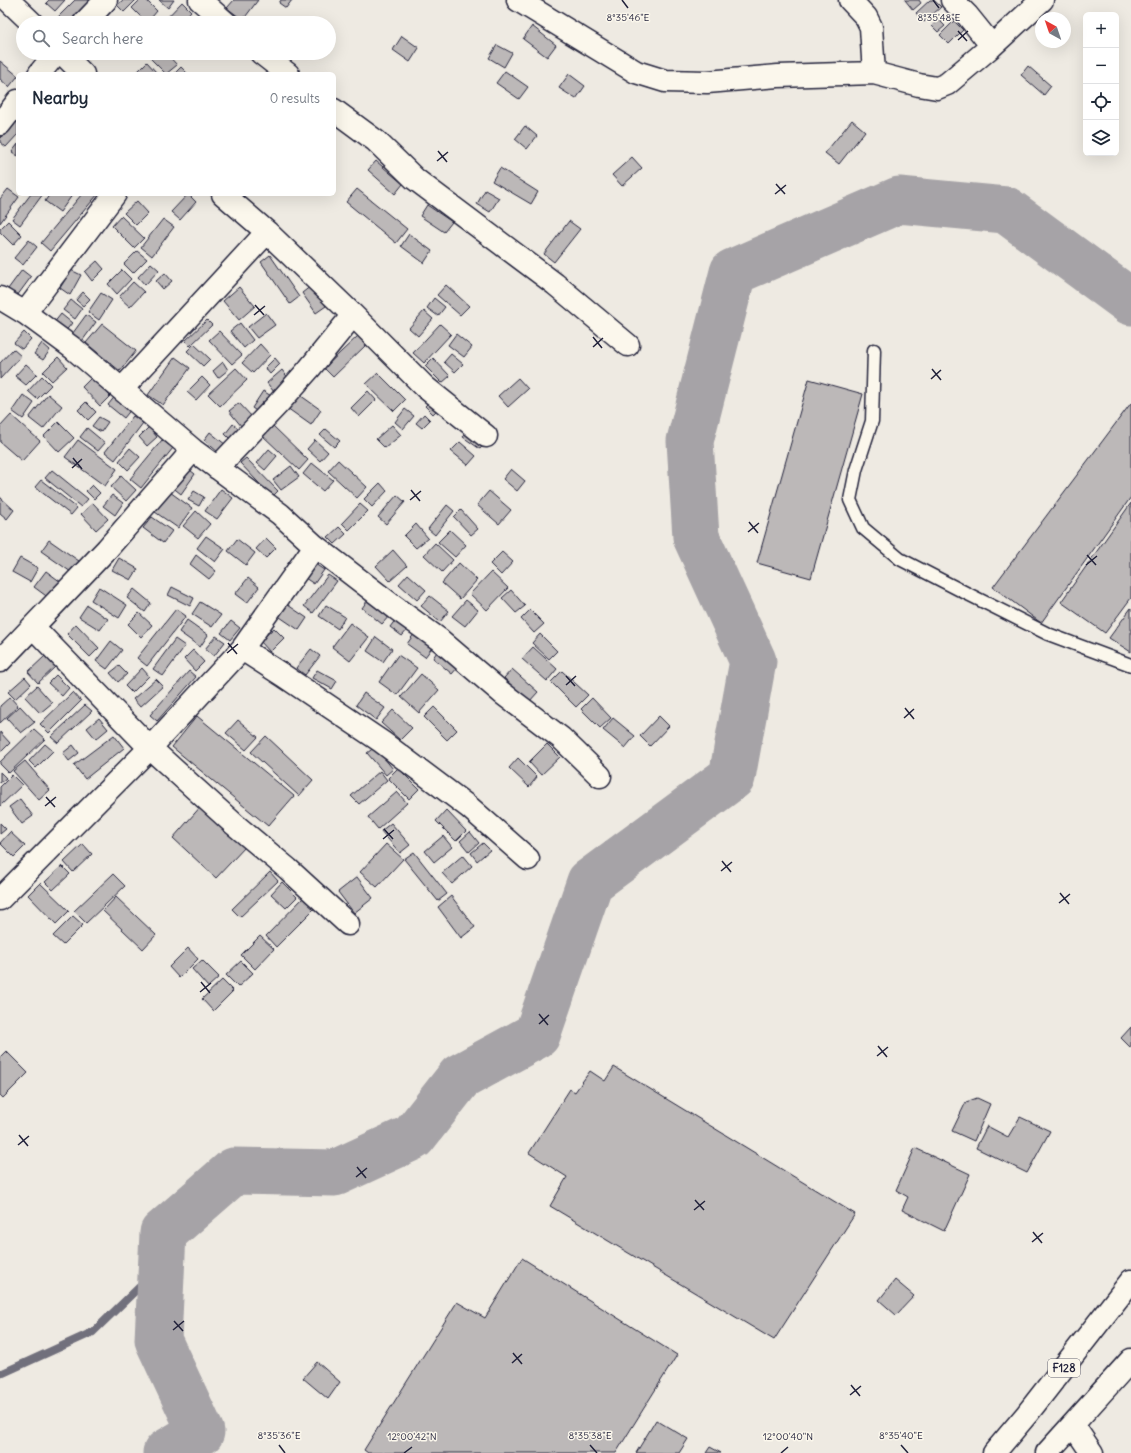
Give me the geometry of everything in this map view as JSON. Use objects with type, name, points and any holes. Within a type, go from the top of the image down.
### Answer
[{"type":"street","points":[[8,0],[25,16]]},
{"type":"street","points":[[91,16],[106,0]]},
{"type":"street","points":[[200,0],[218,16]]},
{"type":"street","points":[[518,0],[636,72],[665,81],[708,82],[778,76],[874,73],[919,85],[937,88],[947,84],[992,46],[1042,0]]},
{"type":"street","points":[[850,0],[866,16],[871,27],[874,73]]},
{"type":"street","points":[[952,0],[967,14],[992,46]]},
{"type":"street","points":[[41,72],[50,60]]},
{"type":"street","points":[[69,60],[81,72]]},
{"type":"street","points":[[270,60],[285,72]]},
{"type":"street","points":[[0,124],[16,104]]},
{"type":"street","points":[[336,112],[381,146],[415,179],[538,271],[628,344]]},
{"type":"street","points":[[24,313],[113,196]]},
{"type":"street","points":[[225,196],[267,232],[425,386],[486,436]]},
{"type":"street","points":[[122,389],[267,232]]},
{"type":"street","points":[[0,298],[24,313],[74,349],[193,450],[280,514],[315,546],[440,640],[502,693],[561,738],[600,776]]},
{"type":"street","points":[[217,468],[309,369],[353,315]]},
{"type":"street","points":[[0,661],[107,549],[193,450]]},
{"type":"street","points":[[0,899],[150,748],[242,649],[315,546]]},
{"type":"street","points":[[33,627],[150,748],[234,824],[288,869],[348,924]]},
{"type":"street","points":[[242,649],[382,742],[470,808],[528,859]]},
{"type":"street","name":"F128","points":[[994,1453],[1032,1408],[1131,1281]]},
{"type":"street","points":[[1047,1453],[1131,1360]]},
{"type":"street","points":[[1072,1425],[1092,1453]]},
{"type":"lane","points":[[874,350],[872,421],[856,470],[850,500],[863,528],[900,559],[964,592],[1048,634],[1131,665]]},
{"type":"building","points":[[49,0],[65,0],[55,11],[46,3]]},
{"type":"building","points":[[75,0],[91,0],[75,16],[59,16]]},
{"type":"building","points":[[123,0],[136,0],[124,12],[117,5]]},
{"type":"building","points":[[140,0],[146,0],[157,11],[153,16],[140,16],[132,8]]},
{"type":"building","points":[[159,0],[174,0],[168,8]]},
{"type":"building","points":[[234,0],[258,0],[246,16],[238,16],[227,8]]},
{"type":"building","points":[[281,0],[292,0],[286,8],[279,3]]},
{"type":"building","points":[[905,0],[919,0],[921,3],[913,10]]},
{"type":"building","points":[[930,0],[934,0],[941,7],[924,22],[916,13]]},
{"type":"building","points":[[182,2],[191,11],[186,16],[169,16]]},
{"type":"building","points":[[938,19],[945,26],[938,32],[932,26]]},
{"type":"building","points":[[954,21],[963,30],[949,44],[940,35]]},
{"type":"building","points":[[532,26],[556,45],[547,57],[523,39]]},
{"type":"building","points":[[402,36],[419,48],[410,62],[393,50]]},
{"type":"building","points":[[497,45],[512,53],[504,67],[489,58]]},
{"type":"building","points":[[152,60],[172,60],[177,65],[168,72],[164,72]]},
{"type":"building","points":[[0,61],[16,74],[16,78],[9,87],[0,79]]},
{"type":"building","points":[[147,62],[156,72],[137,72]]},
{"type":"building","points":[[1028,66],[1051,86],[1044,95],[1021,75]]},
{"type":"building","points":[[181,67],[186,72],[176,72]]},
{"type":"building","points":[[505,71],[528,87],[519,99],[496,83]]},
{"type":"building","points":[[569,74],[585,86],[576,99],[559,88]]},
{"type":"building","points":[[16,120],[16,136],[6,147],[0,142],[0,138]]},
{"type":"building","points":[[852,120],[865,131],[839,164],[825,153]]},
{"type":"building","points":[[525,126],[537,136],[527,149],[515,139]]},
{"type":"building","points":[[16,147],[16,155],[12,152]]},
{"type":"building","points":[[632,157],[642,168],[622,186],[612,175]]},
{"type":"building","points":[[376,161],[403,184],[395,194],[368,170]]},
{"type":"building","points":[[500,168],[538,192],[531,204],[492,181]]},
{"type":"building","points":[[8,189],[19,197],[0,223],[0,199]]},
{"type":"building","points":[[357,189],[407,229],[396,243],[346,202]]},
{"type":"building","points":[[485,190],[499,198],[490,212],[477,204]]},
{"type":"building","points":[[29,196],[42,196],[20,225],[12,219]]},
{"type":"building","points":[[49,196],[72,196],[60,212],[45,201]]},
{"type":"building","points":[[80,196],[96,196],[50,251],[41,243]]},
{"type":"building","points":[[186,196],[190,196],[196,202],[180,220],[171,212]]},
{"type":"building","points":[[137,201],[148,213],[136,225],[124,213]]},
{"type":"building","points":[[427,205],[452,222],[444,232],[420,216]]},
{"type":"building","points":[[121,216],[144,238],[134,248],[112,226]]},
{"type":"building","points":[[163,219],[174,227],[152,256],[141,247]]},
{"type":"building","points":[[8,221],[22,235],[13,245],[0,232],[0,229]]},
{"type":"building","points":[[569,221],[580,229],[554,262],[544,254]]},
{"type":"building","points":[[409,234],[432,251],[424,263],[401,246]]},
{"type":"building","points":[[29,240],[37,247],[23,265],[14,258]]},
{"type":"building","points":[[137,251],[147,259],[133,273],[124,264]]},
{"type":"building","points":[[270,255],[299,297],[290,304],[261,262]]},
{"type":"building","points":[[97,261],[104,269],[92,281],[85,272]]},
{"type":"building","points":[[151,263],[159,270],[145,285],[138,277]]},
{"type":"building","points":[[22,270],[31,277],[17,296],[8,289]]},
{"type":"building","points":[[71,270],[81,275],[70,295],[60,288]]},
{"type":"building","points":[[122,270],[131,279],[117,294],[108,284]]},
{"type":"building","points":[[165,273],[172,281],[163,289],[156,281]]},
{"type":"building","points":[[133,282],[144,292],[130,307],[119,297]]},
{"type":"building","points":[[446,285],[469,306],[460,315],[437,295]]},
{"type":"building","points":[[311,286],[326,306],[316,313],[302,293]]},
{"type":"building","points":[[239,287],[255,306],[239,320],[223,301]]},
{"type":"building","points":[[83,292],[90,299],[83,306],[76,300]]},
{"type":"building","points":[[101,293],[112,300],[99,320],[88,312]]},
{"type":"building","points":[[434,298],[445,307],[438,316],[427,308]]},
{"type":"building","points":[[71,300],[82,309],[75,319],[63,310]]},
{"type":"building","points":[[424,311],[433,319],[418,336],[409,328]]},
{"type":"building","points":[[266,313],[275,325],[257,338],[248,327]]},
{"type":"building","points":[[61,314],[72,323],[64,333],[53,324]]},
{"type":"building","points":[[86,315],[96,322],[80,344],[70,337]]},
{"type":"building","points":[[207,320],[212,325],[190,346],[185,341]]},
{"type":"building","points":[[240,323],[253,340],[244,348],[230,331]]},
{"type":"building","points":[[102,324],[136,351],[120,371],[86,343]]},
{"type":"building","points":[[440,324],[451,334],[424,363],[413,353]]},
{"type":"building","points":[[219,331],[242,355],[232,364],[209,340]]},
{"type":"building","points":[[24,332],[31,339],[22,349],[14,343]]},
{"type":"building","points":[[456,334],[472,347],[464,357],[448,345]]},
{"type":"building","points":[[359,335],[367,344],[333,377],[324,368]]},
{"type":"building","points":[[42,343],[50,350],[43,360],[34,354]]},
{"type":"building","points":[[194,344],[210,359],[203,366],[187,351]]},
{"type":"building","points":[[260,344],[270,355],[253,373],[242,363]]},
{"type":"building","points":[[13,349],[21,356],[0,379],[0,363]]},
{"type":"building","points":[[451,354],[463,364],[455,372],[444,362]]},
{"type":"building","points":[[58,357],[67,367],[52,381],[43,372]]},
{"type":"building","points":[[175,357],[190,368],[163,405],[148,395]]},
{"type":"building","points":[[275,358],[280,364],[270,374],[265,368]]},
{"type":"building","points":[[433,358],[450,376],[442,383],[425,366]]},
{"type":"building","points":[[223,362],[228,370],[218,378],[213,371]]},
{"type":"building","points":[[26,364],[37,374],[26,385],[15,376]]},
{"type":"building","points":[[236,368],[247,380],[220,406],[208,394]]},
{"type":"building","points":[[282,370],[289,379],[274,392],[267,383]]},
{"type":"building","points":[[378,373],[405,400],[394,411],[366,384]]},
{"type":"building","points":[[42,376],[51,385],[37,399],[28,391]]},
{"type":"building","points":[[92,377],[110,396],[100,406],[82,387]]},
{"type":"building","points":[[202,377],[210,385],[196,400],[187,392]]},
{"type":"building","points":[[518,378],[528,389],[508,407],[498,396]]},
{"type":"building","points":[[809,379],[863,394],[811,578],[757,563]]},
{"type":"building","points":[[263,391],[273,397],[262,415],[252,408]]},
{"type":"building","points":[[368,391],[376,400],[359,417],[351,408]]},
{"type":"building","points":[[297,393],[321,410],[311,425],[287,408]]},
{"type":"building","points":[[48,394],[62,406],[43,429],[29,418]]},
{"type":"building","points":[[23,395],[34,403],[23,419],[12,411]]},
{"type":"building","points":[[116,395],[132,408],[124,418],[108,405]]},
{"type":"building","points":[[430,401],[438,409],[433,414],[425,406]]},
{"type":"building","points":[[86,402],[96,412],[88,420],[78,410]]},
{"type":"building","points":[[239,403],[253,418],[242,427],[229,411]]},
{"type":"building","points":[[1131,403],[1131,497],[1041,623],[993,587]]},
{"type":"building","points":[[405,409],[414,416],[403,429],[395,422]]},
{"type":"building","points":[[424,414],[430,420],[422,428],[416,423]]},
{"type":"building","points":[[11,415],[40,441],[22,461],[0,442],[0,427]]},
{"type":"building","points":[[133,416],[143,423],[115,460],[105,452]]},
{"type":"building","points":[[99,417],[108,422],[101,432],[92,426]]},
{"type":"building","points":[[58,422],[74,438],[59,452],[44,436]]},
{"type":"building","points":[[233,424],[242,432],[233,442],[225,434]]},
{"type":"building","points":[[271,424],[308,460],[299,470],[262,435]]},
{"type":"building","points":[[392,425],[401,435],[385,448],[376,439]]},
{"type":"building","points":[[149,427],[157,437],[147,446],[139,437]]},
{"type":"building","points":[[87,428],[105,443],[98,451],[80,437]]},
{"type":"building","points":[[326,429],[340,441],[334,447],[320,435]]},
{"type":"building","points":[[468,430],[485,443],[480,449],[463,437]]},
{"type":"building","points":[[210,432],[226,445],[219,453],[204,440]]},
{"type":"building","points":[[78,440],[117,469],[105,486],[65,457]]},
{"type":"building","points":[[162,440],[173,448],[141,488],[130,479]]},
{"type":"building","points":[[315,440],[328,452],[320,461],[307,449]]},
{"type":"building","points":[[460,442],[476,456],[468,465],[451,451]]},
{"type":"building","points":[[130,448],[140,457],[128,470],[119,461]]},
{"type":"building","points":[[269,449],[277,456],[265,470],[257,463]]},
{"type":"building","points":[[246,458],[278,491],[272,497],[240,463]]},
{"type":"building","points":[[338,460],[367,487],[357,498],[328,471]]},
{"type":"building","points":[[312,463],[333,480],[323,491],[303,474]]},
{"type":"building","points":[[291,466],[299,477],[281,490],[273,480]]},
{"type":"building","points":[[186,467],[195,474],[181,494],[171,486]]},
{"type":"building","points":[[511,469],[525,481],[517,491],[503,479]]},
{"type":"building","points":[[52,470],[88,499],[81,507],[45,478]]},
{"type":"building","points":[[121,476],[136,490],[126,501],[111,487]]},
{"type":"building","points":[[41,480],[77,508],[71,515],[35,487]]},
{"type":"building","points":[[380,483],[387,491],[372,507],[364,499]]},
{"type":"building","points":[[92,485],[100,493],[94,499],[86,491]]},
{"type":"building","points":[[221,489],[233,498],[217,519],[205,511]]},
{"type":"building","points":[[194,491],[204,497],[199,506],[188,500]]},
{"type":"building","points":[[489,491],[511,510],[499,524],[477,505]]},
{"type":"building","points":[[170,492],[192,508],[178,528],[155,512]]},
{"type":"building","points":[[112,495],[123,503],[115,515],[103,506]]},
{"type":"building","points":[[397,495],[405,502],[386,524],[378,517]]},
{"type":"building","points":[[0,497],[14,510],[7,519],[0,513]]},
{"type":"building","points":[[93,503],[108,519],[96,530],[81,514]]},
{"type":"building","points":[[1131,503],[1131,598],[1105,633],[1061,602]]},
{"type":"building","points":[[360,504],[368,511],[349,530],[342,523]]},
{"type":"building","points":[[447,505],[454,511],[435,535],[428,529]]},
{"type":"building","points":[[461,510],[478,529],[471,535],[454,517]]},
{"type":"building","points":[[196,511],[210,524],[198,538],[183,526]]},
{"type":"building","points":[[152,517],[172,531],[163,543],[143,528]]},
{"type":"building","points":[[416,524],[428,538],[416,548],[404,536]]},
{"type":"building","points":[[339,527],[346,534],[335,544],[328,537]]},
{"type":"building","points":[[450,530],[466,545],[455,557],[438,542]]},
{"type":"building","points":[[206,536],[225,549],[215,562],[197,548]]},
{"type":"building","points":[[266,538],[276,548],[266,558],[256,549]]},
{"type":"building","points":[[237,539],[255,553],[246,565],[228,551]]},
{"type":"building","points":[[49,540],[79,561],[71,572],[41,551]]},
{"type":"building","points":[[435,543],[453,560],[442,572],[424,555]]},
{"type":"building","points":[[393,550],[407,566],[390,581],[376,566]]},
{"type":"building","points":[[502,552],[513,562],[501,575],[490,564]]},
{"type":"building","points":[[196,555],[216,571],[209,579],[190,564]]},
{"type":"building","points":[[20,558],[38,568],[30,582],[12,572]]},
{"type":"building","points":[[119,558],[138,569],[131,580],[112,570]]},
{"type":"building","points":[[459,563],[477,580],[460,599],[442,583]]},
{"type":"building","points":[[315,564],[324,570],[314,584],[305,578]]},
{"type":"building","points":[[46,571],[65,585],[53,601],[34,587]]},
{"type":"building","points":[[491,572],[508,588],[487,610],[470,594]]},
{"type":"building","points":[[408,574],[426,590],[417,600],[399,584]]},
{"type":"building","points":[[328,575],[337,581],[313,613],[304,606]]},
{"type":"building","points":[[248,578],[259,587],[247,603],[235,594]]},
{"type":"building","points":[[99,587],[127,605],[119,618],[91,600]]},
{"type":"building","points":[[172,587],[194,598],[190,606],[168,595]]},
{"type":"building","points":[[134,589],[151,603],[145,612],[127,598]]},
{"type":"building","points":[[511,590],[525,606],[516,613],[502,598]]},
{"type":"building","points":[[430,596],[449,611],[440,622],[421,606]]},
{"type":"building","points":[[370,597],[391,614],[382,624],[362,608]]},
{"type":"building","points":[[466,600],[478,610],[465,626],[452,616]]},
{"type":"building","points":[[200,602],[221,615],[212,627],[192,614]]},
{"type":"building","points":[[285,603],[307,618],[299,630],[277,615]]},
{"type":"building","points":[[87,605],[108,619],[100,630],[79,617]]},
{"type":"building","points":[[326,605],[345,617],[338,629],[319,616]]},
{"type":"building","points":[[1131,608],[1131,652],[1109,638]]},
{"type":"building","points":[[176,609],[186,616],[147,666],[137,658]]},
{"type":"building","points":[[530,610],[544,624],[534,633],[521,619]]},
{"type":"building","points":[[139,613],[152,625],[141,637],[128,624]]},
{"type":"building","points":[[396,619],[409,628],[402,636],[390,627]]},
{"type":"building","points":[[187,620],[208,635],[200,647],[179,632]]},
{"type":"building","points":[[231,621],[240,628],[230,640],[221,633]]},
{"type":"building","points":[[350,623],[369,637],[350,661],[332,647]]},
{"type":"building","points":[[76,624],[99,648],[90,657],[67,634]]},
{"type":"building","points":[[274,628],[284,638],[270,652],[260,641]]},
{"type":"building","points":[[416,631],[434,645],[425,657],[407,644]]},
{"type":"building","points":[[540,634],[557,651],[549,659],[532,643]]},
{"type":"building","points":[[216,636],[225,642],[214,656],[205,649]]},
{"type":"building","points":[[376,637],[392,649],[383,662],[367,651]]},
{"type":"building","points":[[175,639],[185,646],[163,676],[153,669]]},
{"type":"building","points":[[111,641],[122,650],[107,669],[96,661]]},
{"type":"building","points":[[533,647],[557,669],[547,681],[522,659]]},
{"type":"building","points":[[311,649],[320,656],[305,675],[296,668]]},
{"type":"building","points":[[193,650],[204,662],[195,671],[184,659]]},
{"type":"building","points":[[438,650],[458,667],[452,674],[433,658]]},
{"type":"building","points":[[398,655],[417,668],[397,695],[379,682]]},
{"type":"building","points":[[45,656],[55,667],[38,683],[28,672]]},
{"type":"building","points":[[119,666],[127,674],[118,682],[110,673]]},
{"type":"building","points":[[142,668],[149,676],[132,693],[125,686]]},
{"type":"building","points":[[512,669],[538,692],[529,702],[504,678]]},
{"type":"building","points":[[317,670],[337,681],[332,689],[312,678]]},
{"type":"building","points":[[189,671],[196,677],[157,721],[150,715]]},
{"type":"building","points":[[562,671],[588,695],[576,707],[551,682]]},
{"type":"building","points":[[421,674],[439,690],[419,713],[401,697]]},
{"type":"building","points":[[56,675],[69,688],[62,696],[48,683]]},
{"type":"building","points":[[25,677],[31,684],[15,699],[8,692]]},
{"type":"building","points":[[156,679],[163,686],[140,707],[133,699]]},
{"type":"building","points":[[37,686],[52,703],[40,713],[25,697]]},
{"type":"building","points":[[73,692],[81,701],[49,733],[40,724]]},
{"type":"building","points":[[364,693],[385,708],[376,720],[356,705]]},
{"type":"building","points":[[10,697],[18,706],[0,723],[0,706]]},
{"type":"building","points":[[592,698],[611,718],[600,728],[581,709]]},
{"type":"building","points":[[85,705],[92,711],[58,743],[51,737]]},
{"type":"building","points":[[20,706],[35,722],[21,733],[7,718]]},
{"type":"building","points":[[434,707],[457,730],[447,740],[424,717]]},
{"type":"building","points":[[393,710],[412,728],[400,740],[381,723]]},
{"type":"building","points":[[197,716],[294,796],[268,826],[172,747]]},
{"type":"building","points":[[659,716],[669,726],[650,746],[640,736]]},
{"type":"building","points":[[99,718],[108,729],[96,739],[87,728]]},
{"type":"building","points":[[613,718],[635,736],[625,748],[603,730]]},
{"type":"building","points":[[238,720],[258,737],[246,750],[226,733]]},
{"type":"building","points":[[34,729],[45,739],[9,773],[0,764],[0,762]]},
{"type":"building","points":[[0,732],[10,743],[1,752],[0,750]]},
{"type":"building","points":[[114,735],[124,748],[85,779],[74,765]]},
{"type":"building","points":[[266,736],[313,780],[299,796],[251,752]]},
{"type":"building","points":[[45,744],[53,751],[36,768],[29,761]]},
{"type":"building","points":[[547,744],[560,757],[541,775],[529,762]]},
{"type":"building","points":[[73,745],[79,753],[69,761],[63,753]]},
{"type":"building","points":[[375,747],[393,769],[386,775],[367,753]]},
{"type":"building","points":[[518,758],[537,777],[529,787],[509,768]]},
{"type":"building","points":[[25,761],[50,790],[39,800],[13,771]]},
{"type":"building","points":[[398,768],[419,789],[409,799],[388,778]]},
{"type":"building","points":[[380,771],[387,780],[359,804],[351,796]]},
{"type":"building","points":[[0,772],[6,778],[0,783]]},
{"type":"building","points":[[12,775],[22,785],[0,806],[0,787]]},
{"type":"building","points":[[397,792],[407,803],[378,829],[368,817]]},
{"type":"building","points":[[20,799],[33,816],[22,824],[9,807]]},
{"type":"building","points":[[202,805],[246,846],[216,878],[173,838]]},
{"type":"building","points":[[446,810],[466,831],[456,841],[436,821]]},
{"type":"building","points":[[0,823],[6,829],[0,834]]},
{"type":"building","points":[[391,823],[410,845],[400,853],[381,831]]},
{"type":"building","points":[[10,832],[25,846],[14,857],[0,843]]},
{"type":"building","points":[[470,832],[479,843],[469,852],[460,841]]},
{"type":"building","points":[[443,836],[452,847],[434,862],[425,851]]},
{"type":"building","points":[[483,843],[490,850],[477,861],[471,853]]},
{"type":"building","points":[[83,844],[92,854],[73,872],[64,862]]},
{"type":"building","points":[[386,844],[403,859],[377,887],[360,872]]},
{"type":"building","points":[[414,852],[447,894],[438,901],[404,859]]},
{"type":"building","points":[[463,855],[472,866],[452,884],[442,873]]},
{"type":"building","points":[[62,866],[70,874],[53,890],[45,882]]},
{"type":"building","points":[[270,872],[278,881],[240,917],[232,909]]},
{"type":"building","points":[[113,874],[125,886],[86,923],[74,911]]},
{"type":"building","points":[[357,877],[373,898],[354,913],[338,892]]},
{"type":"building","points":[[282,882],[297,897],[286,908],[271,894]]},
{"type":"building","points":[[40,883],[69,911],[56,924],[28,895]]},
{"type":"building","points":[[305,896],[316,907],[276,947],[266,936]]},
{"type":"building","points":[[451,896],[475,927],[461,938],[438,907]]},
{"type":"building","points":[[116,897],[156,935],[143,949],[103,911]]},
{"type":"building","points":[[73,916],[83,925],[63,945],[53,936]]},
{"type":"building","points":[[260,936],[274,949],[255,969],[241,955]]},
{"type":"building","points":[[188,948],[198,959],[179,978],[169,967]]},
{"type":"building","points":[[202,960],[219,977],[208,987],[192,969]]},
{"type":"building","points":[[241,961],[253,973],[238,987],[226,975]]},
{"type":"building","points":[[222,980],[233,991],[213,1011],[202,999]]},
{"type":"building","points":[[1131,1027],[1131,1048],[1121,1038]]},
{"type":"building","points":[[6,1051],[28,1073],[3,1098],[0,1095],[0,1057]]},
{"type":"building","points":[[614,1067],[855,1214],[774,1340],[550,1206],[567,1177],[529,1153],[570,1089],[575,1092],[590,1071],[605,1081]]},
{"type":"building","points":[[977,1098],[990,1104],[974,1141],[952,1131],[966,1102]]},
{"type":"building","points":[[1020,1117],[1050,1131],[1027,1173],[976,1148],[987,1126],[1008,1137]]},
{"type":"building","points":[[915,1148],[970,1174],[944,1231],[902,1210],[908,1197],[896,1190]]},
{"type":"building","points":[[522,1258],[677,1355],[616,1453],[368,1453],[364,1450],[457,1302],[485,1318]]},
{"type":"building","points":[[895,1280],[914,1296],[896,1315],[879,1300]]},
{"type":"building","points":[[317,1362],[340,1382],[328,1399],[303,1378]]},
{"type":"building","points":[[656,1420],[688,1439],[679,1453],[636,1453]]},
{"type":"building","points":[[710,1447],[721,1453],[706,1453]]},
{"type":"waterway","points":[[166,1453],[201,1432],[158,1340],[163,1233],[234,1171],[335,1173],[413,1137],[460,1077],[537,1035],[590,882],[732,777],[753,661],[696,537],[690,441],[733,272],[899,200],[1006,210],[1131,302]]},
{"type":"waterway","points":[[0,1373],[3,1373],[93,1332],[162,1265]]}]
